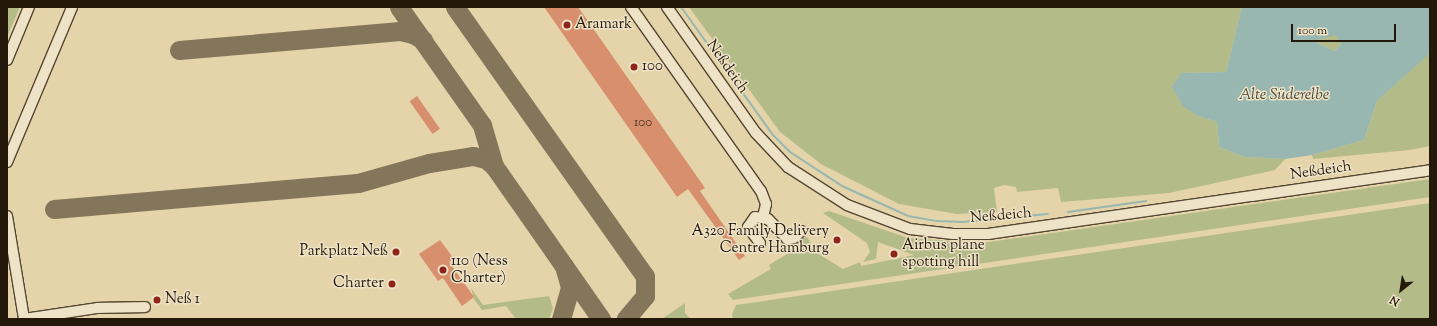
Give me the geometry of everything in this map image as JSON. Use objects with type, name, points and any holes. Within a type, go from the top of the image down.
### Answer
[{"type":"street","points":[[7,60],[29,7]]},
{"type":"street","points":[[7,162],[72,7]]},
{"type":"street","points":[[631,7],[761,191],[766,204],[763,217]]},
{"type":"street","name":"Neßdeich","points":[[667,7],[756,133],[788,166],[847,205],[910,229],[953,234],[988,234],[1430,170]]},
{"type":"street","points":[[7,216],[24,319],[98,308],[145,306]]},
{"type":"street","points":[[760,243],[749,224],[755,217],[763,217],[770,220],[787,239],[794,238],[801,231]]},
{"type":"green space","points":[[7,7],[20,7],[7,37]]},
{"type":"green space","points":[[689,7],[1242,7],[1226,72],[1181,73],[1198,116],[1217,122],[1219,147],[1244,157],[1285,159],[1275,170],[1169,193],[1061,202],[1058,188],[1017,192],[1016,187],[1004,185],[994,188],[997,212],[957,214],[899,204],[821,164],[780,132]]},
{"type":"green space","points":[[1430,7],[1430,146],[1410,150],[1313,159],[1312,155],[1364,140],[1377,101],[1427,55]]},
{"type":"green space","points":[[1336,34],[1341,44],[1335,51],[1317,43],[1317,40]]},
{"type":"green space","points":[[1430,179],[1430,197],[733,300],[728,294],[771,269],[769,265],[797,248],[800,239],[807,237],[817,253],[843,269],[860,262],[861,266],[914,255],[878,242],[876,259],[863,262],[870,252],[867,243],[823,213],[829,211],[908,238],[982,243]]},
{"type":"green space","points":[[1430,203],[1430,319],[733,319],[732,314],[736,305]]},
{"type":"green space","points":[[471,288],[483,305],[549,296],[553,308],[549,319],[516,319],[506,306],[482,310],[474,299]]},
{"type":"green space","points":[[685,303],[685,313],[691,319],[662,319]]},
{"type":"water","name":"Alte Süderelbe","points":[[1242,7],[1430,7],[1430,53],[1377,101],[1364,140],[1312,155],[1285,159],[1244,157],[1219,147],[1217,122],[1198,116],[1183,106],[1172,87],[1181,73],[1226,72]],"holes":[[[1336,35],[1341,44],[1335,51],[1317,43],[1317,40]]]},
{"type":"building","points":[[544,7],[578,7],[705,188],[700,191],[745,256],[739,260],[688,189],[677,197]]},
{"type":"building","points":[[417,96],[440,129],[433,134],[410,101]]},
{"type":"building","name":"110 (Ness Charter)","points":[[440,240],[454,259],[449,262],[474,297],[462,306],[443,278],[438,281],[419,254]]},
{"type":"waterway","points":[[681,7],[773,135],[790,152],[842,186],[908,216],[936,221],[963,222],[1048,214]]},
{"type":"waterway","points":[[1068,212],[1146,201]]},
{"type":"taxiway","points":[[399,7],[482,125],[494,166],[564,266]]},
{"type":"taxiway","points":[[455,7],[645,276],[645,296],[626,319]]},
{"type":"taxiway","points":[[179,50],[400,31],[413,34],[423,40]]},
{"type":"taxiway","points":[[54,209],[358,183],[429,163],[473,156],[486,159],[494,166]]},
{"type":"taxiway","points":[[561,319],[570,287],[564,266],[601,319]]},
{"type":"place","name":"Aramark","points":[[567,25]]},
{"type":"place","name":"100","points":[[634,67]]},
{"type":"place","name":"A320 Family Delivery Centre Hamburg","points":[[837,240]]},
{"type":"place","name":"Parkplatz Neß","points":[[396,252]]},
{"type":"place","name":"Airbus plane spotting hill","points":[[894,254]]},
{"type":"place","name":"110 (Ness Charter)","points":[[443,270]]},
{"type":"place","name":"Charter","points":[[392,284]]},
{"type":"place","name":"Neß 1","points":[[157,300]]}]
